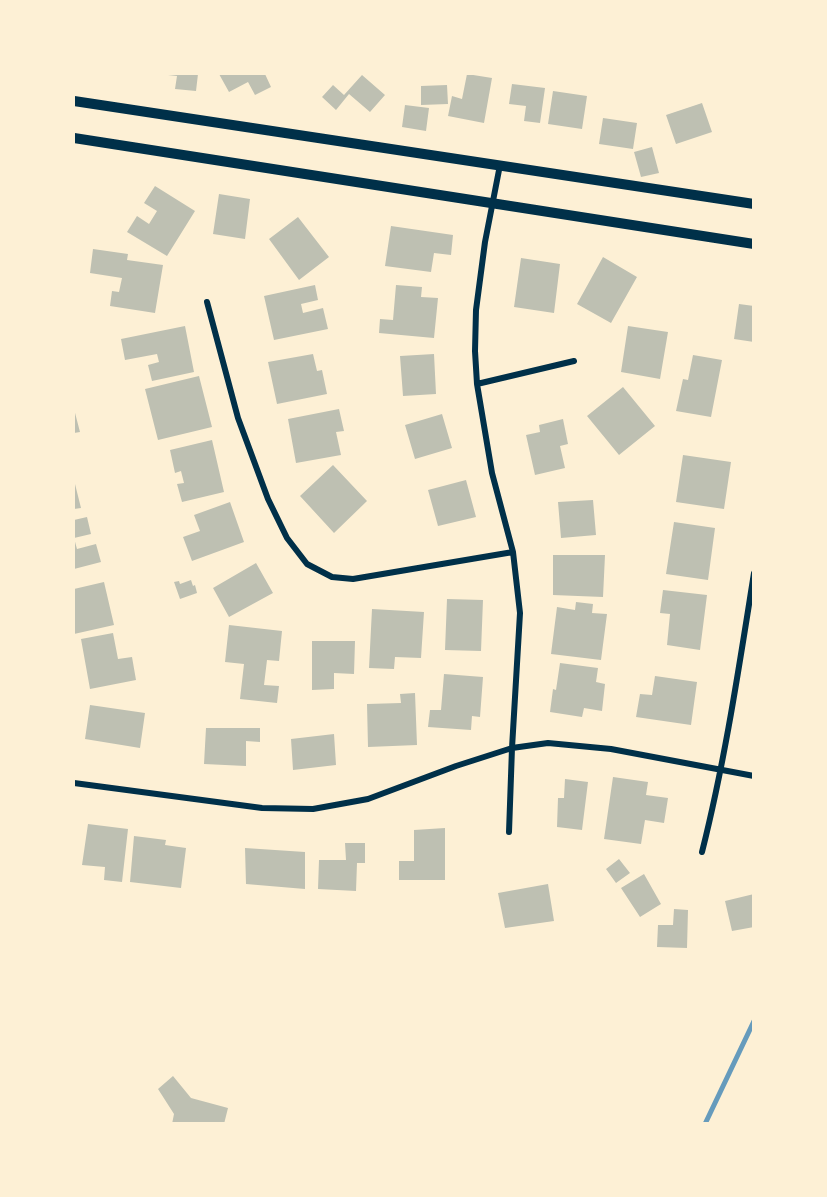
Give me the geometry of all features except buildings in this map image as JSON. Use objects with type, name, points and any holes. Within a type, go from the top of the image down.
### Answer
[{"type":"main road","points":[[74,101],[753,204]]},
{"type":"main road","points":[[74,138],[753,244]]},
{"type":"street","points":[[500,165],[485,242],[476,310],[475,351],[477,384],[492,473],[513,552],[520,613],[509,832]]},
{"type":"street","points":[[207,302],[238,418],[267,499],[287,538],[307,564],[332,577],[353,579],[513,552]]},
{"type":"street","points":[[477,384],[574,361]]},
{"type":"street","points":[[702,852],[712,813],[737,682],[753,573]]},
{"type":"street","points":[[74,783],[262,808],[313,809],[368,799],[512,748],[548,743],[611,749],[753,776]]},
{"type":"waterway","points":[[705,1124],[754,1021]]}]
